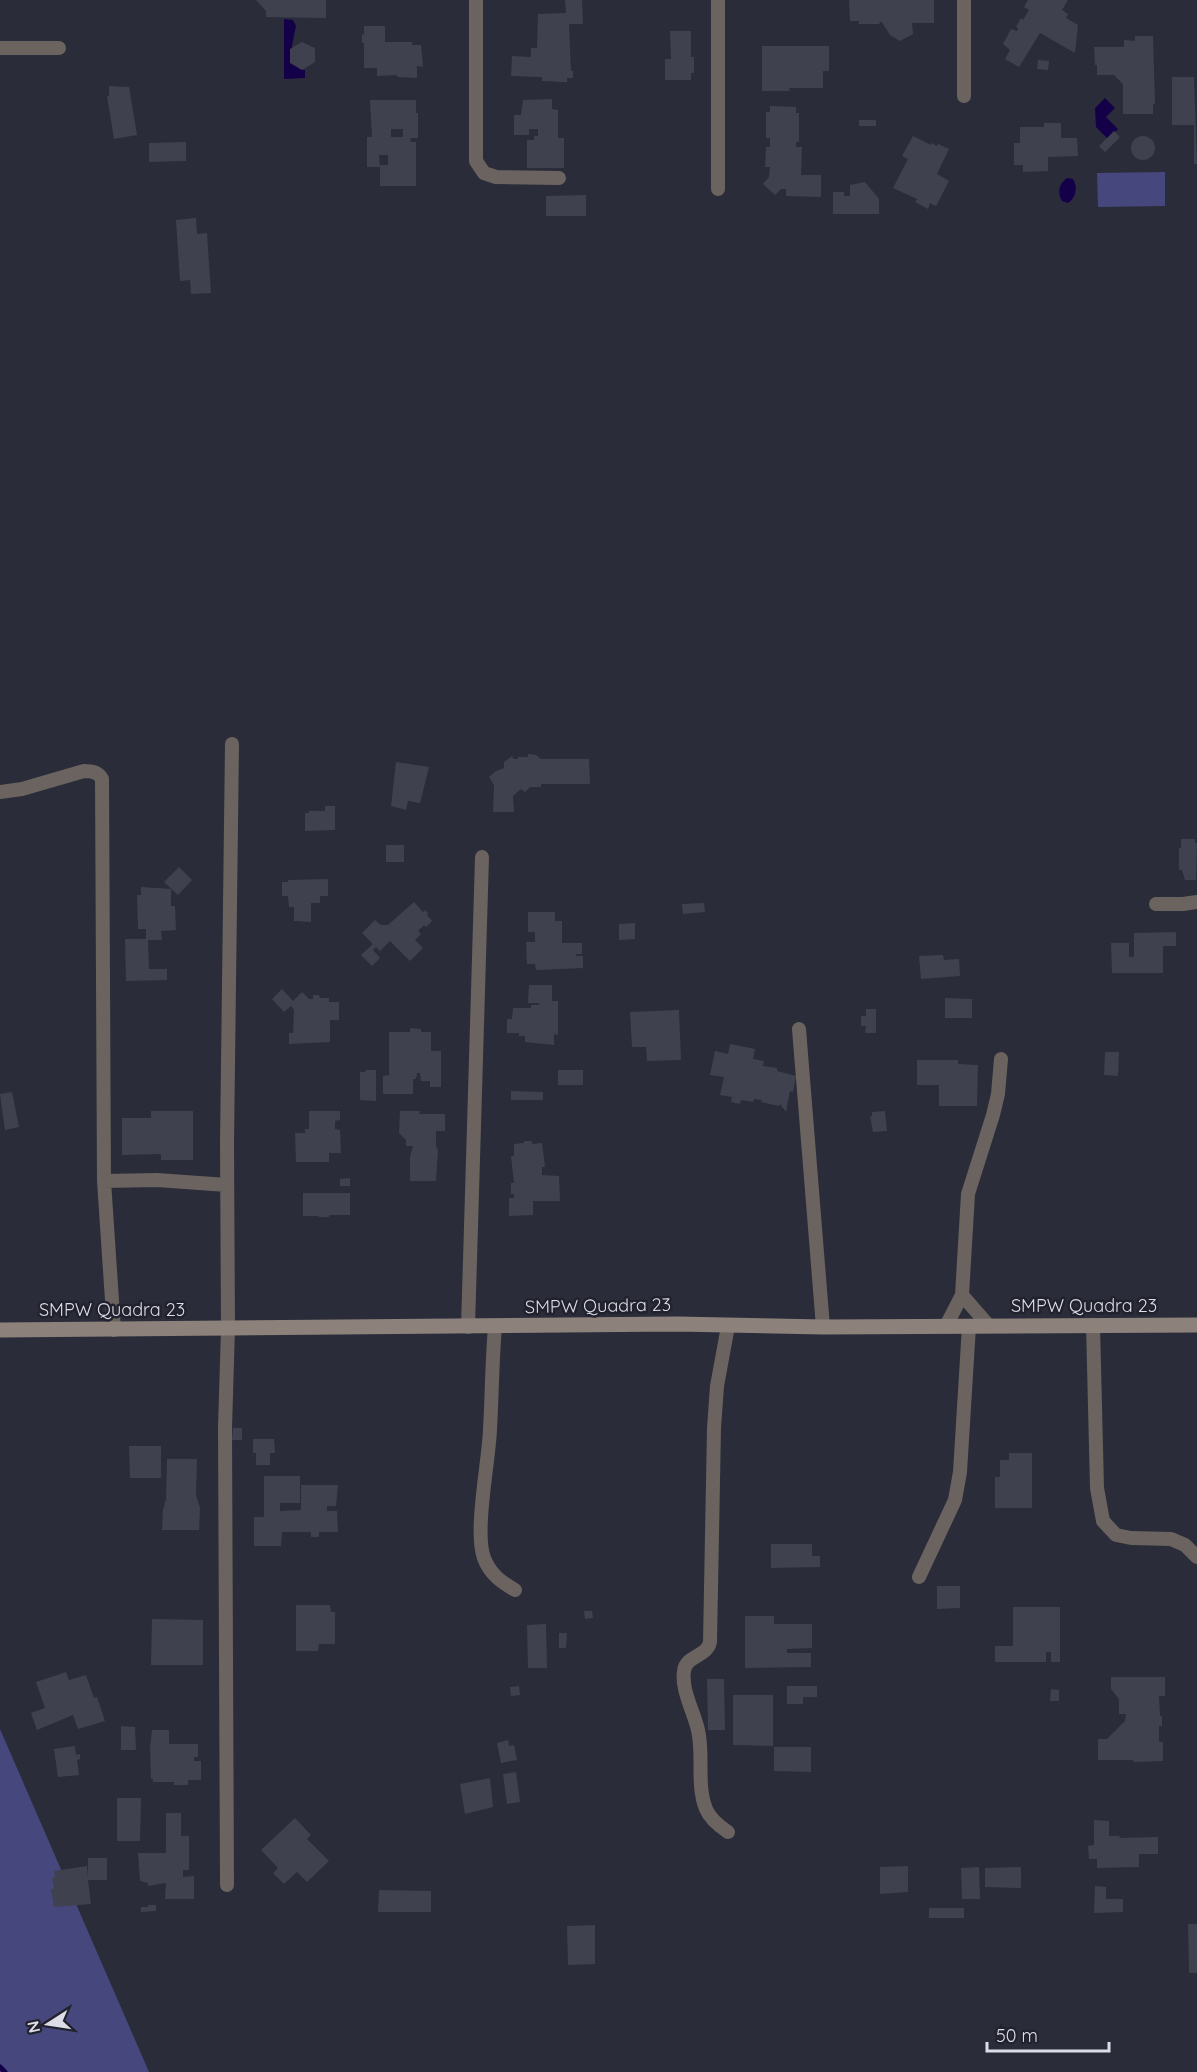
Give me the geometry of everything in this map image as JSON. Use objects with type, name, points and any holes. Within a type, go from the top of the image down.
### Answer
[{"type":"street","points":[[476,0],[476,161],[483,173],[496,177],[559,178]]},
{"type":"street","points":[[718,0],[718,189]]},
{"type":"street","points":[[964,0],[964,96]]},
{"type":"street","points":[[0,48],[59,48]]},
{"type":"street","points":[[227,1885],[225,1428],[228,1328],[227,1185],[232,744]]},
{"type":"street","points":[[0,792],[22,789],[84,771],[99,774],[102,779],[104,1181],[114,1330]]},
{"type":"street","points":[[468,1327],[482,857]]},
{"type":"street","points":[[1156,904],[1197,902],[1197,915]]},
{"type":"street","points":[[799,1029],[823,1327]]},
{"type":"street","points":[[946,1326],[962,1295],[968,1194],[993,1115],[998,1094],[1001,1059]]},
{"type":"street","points":[[104,1181],[157,1180],[227,1185]]},
{"type":"street","points":[[962,1295],[989,1326]]},
{"type":"street","name":"SMPW Quadra 23","points":[[0,1330],[677,1324],[823,1327],[1197,1325]]},
{"type":"street","points":[[1093,1325],[1097,1488],[1103,1521],[1116,1535],[1131,1538],[1171,1539],[1185,1545],[1197,1557]]},
{"type":"street","points":[[728,1326],[717,1386],[714,1428],[710,1642],[709,1648],[704,1653],[688,1662],[683,1675],[700,1738],[703,1800],[712,1820],[728,1832]]},
{"type":"street","points":[[919,1577],[955,1500],[960,1472],[969,1326]]},
{"type":"street","points":[[495,1327],[481,1537],[483,1555],[490,1570],[500,1582],[515,1590]]},
{"type":"shaded area","points":[[284,19],[293,20],[296,26],[290,55],[300,69],[305,70],[305,78],[284,79]]},
{"type":"shaded area","points":[[1105,98],[1115,108],[1106,117],[1118,129],[1108,139],[1096,127],[1095,108]]},
{"type":"shaded area","points":[[1165,172],[1165,206],[1098,207],[1097,173]]},
{"type":"shaded area","points":[[1067,178],[1073,179],[1076,189],[1073,198],[1068,203],[1062,201],[1059,191]]},
{"type":"shaded area","points":[[0,1729],[149,2072],[0,2072]]},
{"type":"building","points":[[256,0],[326,0],[326,18],[266,17],[266,11]]},
{"type":"building","points":[[565,0],[582,0],[583,24],[569,24],[573,78],[567,78],[567,82],[562,82],[542,81],[542,77],[511,76],[512,56],[531,57],[531,48],[537,48],[538,14],[566,13]]},
{"type":"building","points":[[849,0],[934,0],[934,23],[912,23],[913,34],[900,41],[890,35],[881,21],[879,24],[859,24],[859,21],[850,21]]},
{"type":"building","points":[[1028,0],[1068,0],[1062,10],[1068,14],[1066,18],[1078,25],[1075,53],[1040,33],[1019,67],[1005,59],[1010,50],[1003,44],[1011,29],[1017,31],[1016,27],[1021,18],[1023,20],[1029,10],[1024,7]]},
{"type":"building","points":[[364,26],[385,26],[385,42],[412,42],[412,45],[421,45],[423,67],[417,66],[417,78],[397,77],[397,75],[377,76],[377,68],[364,68],[362,34],[364,35]]},
{"type":"building","points":[[670,31],[691,31],[691,57],[694,57],[694,73],[691,73],[691,80],[665,80],[665,59],[671,59]]},
{"type":"building","points":[[1135,36],[1153,36],[1155,104],[1153,104],[1153,114],[1123,114],[1123,84],[1114,75],[1097,75],[1094,47],[1124,47],[1124,40],[1135,41]]},
{"type":"building","points":[[302,42],[315,48],[315,62],[302,70],[290,63],[290,49]]},
{"type":"building","points":[[762,46],[829,46],[829,71],[823,71],[823,88],[762,91]]},
{"type":"building","points":[[1038,60],[1049,61],[1048,70],[1037,69]]},
{"type":"building","points":[[1172,77],[1194,77],[1197,164],[1194,164],[1194,125],[1172,125]]},
{"type":"building","points":[[109,86],[129,87],[137,135],[114,139],[107,96],[109,96]]},
{"type":"building","points":[[552,99],[552,109],[558,110],[558,138],[564,138],[564,168],[527,168],[527,140],[534,140],[534,136],[538,136],[538,129],[529,129],[529,135],[514,135],[514,115],[521,115],[523,100]]},
{"type":"building","points":[[370,100],[416,100],[418,138],[410,138],[411,142],[416,142],[416,186],[380,186],[380,167],[367,167],[367,137],[372,137]],"holes":[[[391,129],[403,129],[403,137],[391,137]],[[379,155],[388,155],[388,165],[380,165],[380,167]]]},
{"type":"building","points":[[770,106],[796,107],[796,113],[799,113],[799,142],[796,142],[796,147],[802,147],[801,175],[821,175],[821,197],[786,196],[786,189],[781,189],[775,195],[763,184],[769,177],[770,167],[765,167],[766,147],[770,147],[770,138],[766,138],[766,112],[770,112]]},
{"type":"building","points":[[859,120],[876,120],[876,126],[859,126]]},
{"type":"building","points":[[1044,123],[1061,123],[1061,138],[1077,138],[1078,156],[1048,157],[1048,171],[1023,172],[1023,165],[1014,165],[1014,143],[1020,143],[1020,127],[1044,127]]},
{"type":"building","points":[[1114,131],[1120,137],[1105,152],[1099,146]]},
{"type":"building","points":[[913,136],[931,145],[931,143],[937,146],[938,144],[949,149],[937,174],[949,181],[936,206],[930,203],[928,209],[915,202],[917,199],[893,188],[908,159],[902,156]]},
{"type":"building","points":[[1143,136],[1152,139],[1155,148],[1152,157],[1143,160],[1134,157],[1131,148],[1134,139]]},
{"type":"building","points":[[186,142],[186,161],[149,162],[149,143]]},
{"type":"building","points":[[865,182],[879,199],[879,214],[833,214],[833,192],[844,192],[844,196],[850,196],[850,185]]},
{"type":"building","points":[[586,195],[586,216],[546,216],[546,196]]},
{"type":"building","points":[[196,218],[197,234],[207,233],[211,293],[191,294],[190,280],[180,281],[176,220]]},
{"type":"building","points":[[528,754],[536,755],[541,759],[589,759],[590,784],[541,784],[541,787],[530,787],[525,792],[521,789],[513,796],[514,812],[493,812],[494,785],[489,777],[504,768],[504,762],[512,756],[518,759],[518,757],[528,757]]},
{"type":"building","points":[[396,762],[429,767],[420,803],[408,801],[406,810],[391,806]]},
{"type":"building","points":[[325,806],[335,806],[335,830],[305,831],[305,813],[325,811]]},
{"type":"building","points":[[1181,839],[1195,839],[1197,843],[1196,880],[1185,880],[1182,870],[1179,870]]},
{"type":"building","points":[[386,845],[404,845],[404,862],[386,862]]},
{"type":"building","points":[[179,867],[192,880],[178,895],[164,882]]},
{"type":"building","points":[[328,879],[328,896],[320,896],[320,903],[311,903],[311,922],[294,921],[294,907],[289,907],[288,896],[282,896],[282,882]]},
{"type":"building","points":[[141,887],[171,889],[171,906],[175,906],[176,930],[161,931],[162,940],[148,940],[149,969],[167,969],[167,980],[126,981],[125,939],[146,939],[146,929],[138,929],[137,895],[141,895]]},
{"type":"building","points":[[414,902],[423,912],[425,910],[428,913],[432,921],[418,931],[421,934],[415,940],[423,948],[410,961],[390,941],[380,951],[376,947],[373,950],[380,958],[372,966],[361,955],[373,944],[362,933],[375,920],[381,925],[388,925]]},
{"type":"building","points":[[704,903],[705,912],[683,914],[682,904]]},
{"type":"building","points":[[528,912],[555,912],[555,921],[562,921],[562,943],[582,943],[582,954],[576,954],[576,956],[583,956],[583,968],[536,970],[535,964],[527,964],[526,942],[535,942],[535,932],[528,932]]},
{"type":"building","points":[[635,923],[635,939],[619,940],[619,924]]},
{"type":"building","points":[[1176,932],[1176,946],[1163,946],[1163,973],[1112,973],[1111,943],[1129,943],[1129,957],[1134,957],[1134,933]]},
{"type":"building","points":[[943,955],[944,960],[959,959],[960,976],[921,979],[919,956]]},
{"type":"building","points":[[529,985],[552,985],[552,1001],[558,1001],[558,1035],[554,1034],[554,1045],[525,1042],[525,1036],[519,1036],[519,1033],[507,1033],[507,1019],[512,1019],[513,1008],[531,1008],[531,1005],[540,1005],[528,1003]]},
{"type":"building","points":[[282,989],[293,1001],[302,992],[309,999],[313,999],[313,995],[319,995],[320,998],[329,998],[329,1002],[339,1002],[339,1020],[330,1020],[330,1042],[289,1044],[289,1033],[293,1033],[294,1010],[291,1006],[284,1012],[272,999]]},
{"type":"building","points":[[945,998],[972,999],[972,1018],[945,1018]]},
{"type":"building","points":[[866,1009],[876,1009],[876,1033],[865,1033],[866,1026],[861,1026],[861,1016],[866,1016]]},
{"type":"building","points":[[679,1010],[681,1060],[647,1061],[646,1047],[632,1047],[630,1012]]},
{"type":"building","points":[[410,1028],[421,1029],[421,1032],[431,1032],[431,1051],[441,1051],[441,1087],[430,1087],[430,1081],[421,1081],[420,1073],[417,1073],[416,1079],[413,1079],[413,1094],[383,1094],[383,1076],[389,1075],[389,1032],[410,1032]]},
{"type":"building","points":[[730,1044],[755,1049],[753,1059],[764,1061],[763,1066],[777,1068],[777,1071],[796,1076],[786,1112],[780,1104],[779,1106],[754,1099],[753,1102],[741,1100],[740,1104],[731,1102],[732,1097],[720,1095],[724,1077],[710,1075],[715,1051],[728,1054]]},
{"type":"building","points":[[1105,1052],[1119,1052],[1118,1076],[1104,1075]]},
{"type":"building","points":[[917,1060],[958,1060],[958,1064],[978,1065],[977,1106],[939,1106],[939,1085],[917,1085]]},
{"type":"building","points":[[376,1070],[376,1101],[360,1100],[360,1072]]},
{"type":"building","points":[[558,1070],[583,1070],[583,1085],[558,1085]]},
{"type":"building","points":[[511,1091],[543,1092],[543,1100],[511,1100]]},
{"type":"building","points":[[12,1092],[19,1127],[5,1130],[0,1094]]},
{"type":"building","points":[[151,1111],[193,1111],[193,1160],[161,1160],[161,1154],[122,1155],[122,1118],[151,1118]]},
{"type":"building","points":[[309,1111],[340,1111],[340,1120],[335,1121],[335,1129],[340,1130],[341,1153],[329,1153],[329,1162],[296,1162],[295,1133],[305,1133],[305,1129],[309,1129]]},
{"type":"building","points":[[400,1111],[445,1114],[445,1131],[436,1131],[438,1150],[436,1181],[410,1181],[410,1157],[413,1146],[406,1146],[406,1140],[399,1133]]},
{"type":"building","points":[[885,1111],[887,1131],[873,1132],[870,1116],[872,1112]]},
{"type":"building","points":[[524,1141],[532,1141],[532,1144],[542,1143],[545,1167],[542,1167],[542,1175],[559,1176],[560,1201],[533,1201],[533,1215],[509,1216],[509,1198],[514,1198],[514,1194],[511,1194],[511,1183],[514,1183],[511,1156],[514,1156],[514,1144],[524,1143]]},
{"type":"building","points":[[350,1178],[350,1186],[340,1186],[340,1179]]},
{"type":"building","points":[[303,1193],[350,1193],[350,1215],[303,1216]]},
{"type":"building","points":[[233,1428],[242,1428],[242,1440],[232,1440]]},
{"type":"building","points":[[253,1439],[274,1439],[275,1453],[270,1453],[270,1465],[256,1465]]},
{"type":"building","points":[[129,1446],[161,1446],[161,1478],[130,1478]]},
{"type":"building","points":[[1009,1453],[1032,1453],[1032,1508],[995,1508],[995,1477],[1000,1477],[1000,1460],[1009,1460]]},
{"type":"building","points":[[167,1459],[197,1459],[196,1495],[200,1508],[199,1530],[162,1530],[163,1508],[166,1501]]},
{"type":"building","points":[[264,1476],[300,1476],[300,1503],[280,1503],[280,1511],[301,1510],[301,1485],[338,1485],[336,1506],[327,1506],[327,1511],[337,1511],[338,1532],[319,1532],[319,1537],[311,1537],[311,1532],[282,1532],[281,1546],[254,1546],[254,1517],[264,1517]]},
{"type":"building","points":[[771,1544],[812,1544],[812,1556],[820,1556],[820,1567],[771,1568]]},
{"type":"building","points":[[937,1586],[960,1586],[960,1608],[937,1609]]},
{"type":"building","points":[[296,1605],[330,1605],[331,1612],[335,1612],[335,1644],[319,1644],[318,1651],[296,1651]]},
{"type":"building","points":[[1013,1607],[1060,1607],[1060,1662],[1051,1662],[1051,1652],[1046,1652],[1046,1662],[995,1662],[995,1646],[1013,1646]]},
{"type":"building","points":[[584,1611],[592,1611],[593,1618],[585,1619]]},
{"type":"building","points":[[745,1616],[774,1616],[774,1624],[812,1624],[812,1648],[787,1649],[787,1653],[811,1653],[811,1667],[745,1668]]},
{"type":"building","points":[[152,1619],[203,1620],[203,1665],[151,1665]]},
{"type":"building","points":[[546,1624],[547,1668],[528,1668],[527,1625]]},
{"type":"building","points":[[559,1633],[567,1633],[566,1648],[559,1648]]},
{"type":"building","points":[[66,1672],[69,1680],[86,1675],[105,1721],[78,1729],[73,1715],[37,1730],[31,1713],[45,1708],[36,1682]]},
{"type":"building","points":[[1111,1677],[1165,1677],[1165,1696],[1159,1696],[1162,1726],[1159,1726],[1159,1742],[1163,1742],[1163,1761],[1098,1760],[1098,1739],[1107,1739],[1125,1721],[1126,1714],[1119,1714],[1119,1699],[1111,1689]]},
{"type":"building","points":[[707,1679],[724,1679],[725,1730],[708,1730]]},
{"type":"building","points":[[519,1686],[520,1695],[511,1696],[510,1687]]},
{"type":"building","points":[[787,1686],[817,1686],[817,1697],[803,1697],[803,1704],[787,1704]]},
{"type":"building","points":[[1051,1689],[1059,1690],[1059,1701],[1050,1701]]},
{"type":"building","points":[[733,1695],[773,1695],[773,1746],[733,1745]]},
{"type":"building","points":[[121,1726],[135,1727],[136,1750],[121,1750]]},
{"type":"building","points":[[152,1730],[169,1730],[169,1744],[198,1744],[198,1757],[194,1757],[194,1761],[201,1761],[201,1780],[188,1780],[188,1785],[153,1782],[150,1748]]},
{"type":"building","points":[[508,1740],[509,1746],[514,1745],[517,1760],[501,1763],[497,1743]]},
{"type":"building","points":[[75,1746],[76,1755],[80,1754],[80,1759],[77,1760],[79,1775],[58,1777],[54,1749]]},
{"type":"building","points":[[774,1747],[811,1747],[811,1772],[774,1771]]},
{"type":"building","points":[[516,1772],[520,1802],[507,1804],[503,1774]]},
{"type":"building","points":[[490,1778],[493,1807],[465,1814],[460,1784]]},
{"type":"building","points":[[117,1798],[141,1798],[140,1841],[117,1841]]},
{"type":"building","points":[[166,1813],[181,1813],[181,1836],[189,1836],[189,1870],[183,1870],[183,1877],[194,1876],[194,1899],[165,1899],[166,1883],[148,1886],[148,1883],[140,1881],[138,1853],[166,1853]]},
{"type":"building","points":[[295,1818],[311,1835],[307,1839],[329,1861],[307,1882],[297,1872],[284,1884],[273,1873],[278,1868],[261,1850]]},
{"type":"building","points":[[1094,1820],[1109,1821],[1109,1836],[1158,1837],[1158,1854],[1139,1854],[1139,1867],[1097,1868],[1097,1859],[1089,1859],[1088,1846],[1094,1845]]},
{"type":"building","points":[[88,1858],[107,1858],[107,1880],[88,1880],[91,1904],[54,1907],[51,1889],[54,1889],[52,1878],[55,1877],[54,1871],[87,1866],[88,1878]]},
{"type":"building","points":[[908,1866],[908,1892],[880,1894],[880,1867]]},
{"type":"building","points":[[979,1867],[980,1899],[962,1899],[961,1868]]},
{"type":"building","points":[[1021,1867],[1021,1888],[985,1887],[985,1868]]},
{"type":"building","points":[[1095,1886],[1106,1887],[1106,1899],[1123,1899],[1123,1912],[1094,1913]]},
{"type":"building","points":[[379,1890],[431,1891],[431,1912],[378,1912]]},
{"type":"building","points":[[148,1905],[156,1905],[156,1911],[141,1912],[141,1907],[148,1907]]},
{"type":"building","points":[[929,1908],[964,1908],[964,1918],[929,1918]]},
{"type":"building","points":[[1188,1924],[1197,1924],[1197,1973],[1189,1973]]},
{"type":"building","points":[[595,1925],[595,1964],[568,1965],[567,1926]]},
{"type":"waterway","points":[[0,2067],[5,2072]]}]
